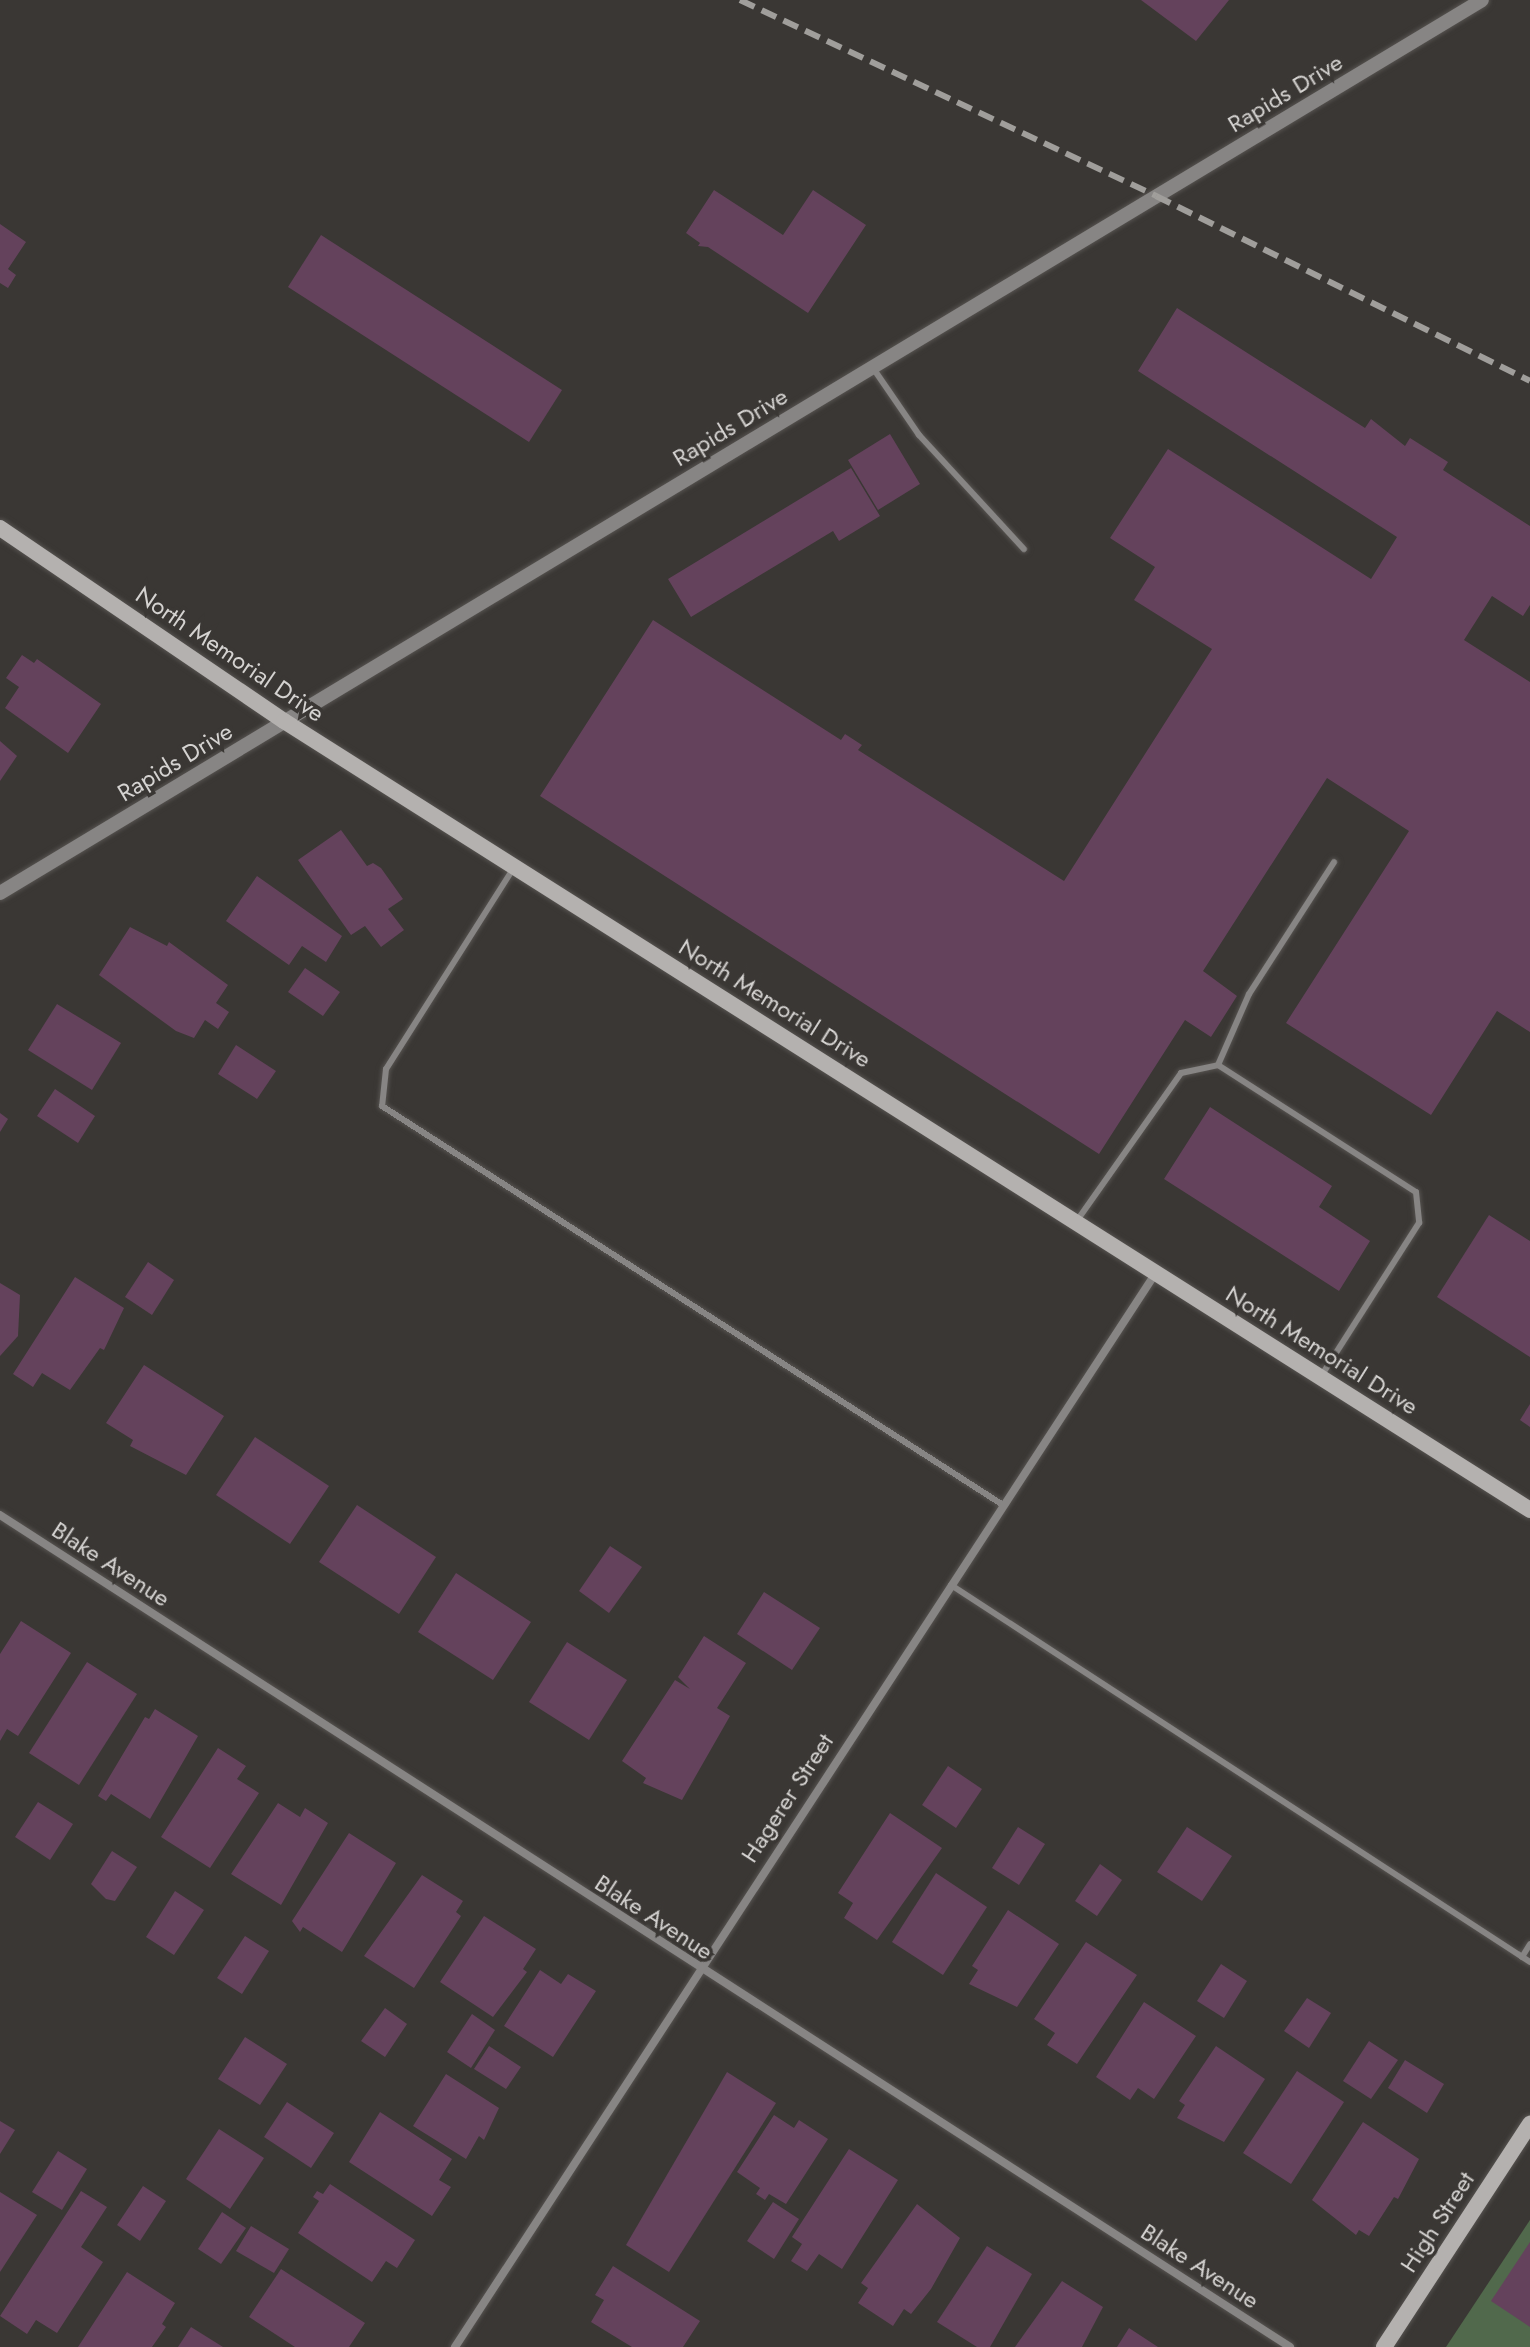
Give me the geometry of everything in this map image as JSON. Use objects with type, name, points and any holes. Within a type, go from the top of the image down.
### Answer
[{"type":"main road","name":"North Memorial Drive","points":[[0,528],[284,721],[1530,1510]]},
{"type":"main road","name":"High Street","points":[[1384,2347],[1530,2124]]},
{"type":"street","name":"Rapids Drive","points":[[0,893],[1482,0]]},
{"type":"street","name":"Hagerer Street","points":[[455,2347],[698,1969],[1156,1273]]},
{"type":"street","name":"Blake Avenue","points":[[0,1515],[698,1969],[1290,2347]]},
{"type":"lane","points":[[872,367],[919,435],[1024,549]]},
{"type":"lane","points":[[1218,1065],[1249,994],[1334,862]]},
{"type":"lane","points":[[515,867],[386,1069],[382,1106],[1003,1505]]},
{"type":"lane","points":[[1076,1222],[1181,1073],[1218,1065],[1416,1192],[1419,1223],[1320,1377]]},
{"type":"lane","points":[[951,1585],[1530,1962]]},
{"type":"lane","points":[[1522,1957],[1530,1944]]},
{"type":"green space","points":[[1530,2220],[1530,2347],[1446,2347]]},
{"type":"building","points":[[1141,0],[1229,0],[1196,41]]},
{"type":"building","points":[[714,190],[783,235],[813,190],[866,225],[808,313],[708,247],[698,246],[700,243],[686,233]]},
{"type":"building","points":[[0,224],[26,242],[8,269],[16,275],[8,288],[0,283]]},
{"type":"building","points":[[321,235],[562,390],[529,442],[288,287]]},
{"type":"building","points":[[1177,308],[1365,428],[1371,419],[1405,446],[1410,438],[1448,462],[1443,470],[1530,526],[1530,605],[1523,616],[1492,596],[1464,640],[1530,682],[1530,1032],[1497,1011],[1431,1115],[1286,1023],[1409,831],[1327,778],[1203,971],[1237,996],[1211,1037],[1185,1020],[1099,1154],[540,796],[653,620],[841,740],[845,734],[862,745],[858,750],[1064,881],[1212,649],[1134,600],[1155,567],[1110,538],[1168,449],[1371,579],[1397,537],[1138,371]]},
{"type":"building","points":[[890,434],[920,484],[878,510],[848,460]]},
{"type":"building","points":[[851,468],[880,516],[839,541],[833,531],[691,617],[668,579]]},
{"type":"building","points":[[22,655],[34,663],[37,659],[101,704],[68,753],[5,708],[19,687],[6,678]]},
{"type":"building","points":[[0,741],[17,756],[0,781]]},
{"type":"building","points":[[341,830],[367,866],[373,863],[381,868],[403,899],[388,909],[404,930],[381,947],[365,926],[351,935],[298,860]]},
{"type":"building","points":[[257,876],[342,936],[326,962],[302,946],[289,965],[226,921]]},
{"type":"building","points":[[130,927],[167,946],[169,942],[228,985],[216,1003],[229,1012],[218,1029],[205,1020],[194,1038],[176,1031],[99,975]]},
{"type":"building","points":[[305,968],[340,992],[323,1016],[288,992]]},
{"type":"building","points":[[57,1004],[121,1043],[92,1090],[28,1050]]},
{"type":"building","points":[[236,1045],[276,1071],[257,1099],[218,1074]]},
{"type":"building","points":[[55,1089],[95,1116],[78,1143],[37,1116]]},
{"type":"building","points":[[1210,1107],[1332,1186],[1319,1207],[1370,1241],[1339,1291],[1164,1179]]},
{"type":"building","points":[[0,1113],[8,1119],[0,1132]]},
{"type":"building","points":[[1489,1215],[1530,1241],[1530,1357],[1437,1297]]},
{"type":"building","points":[[148,1262],[174,1280],[152,1315],[125,1297]]},
{"type":"building","points":[[75,1277],[124,1308],[104,1350],[100,1348],[70,1390],[42,1373],[33,1387],[13,1374]]},
{"type":"building","points":[[0,1283],[20,1295],[18,1336],[0,1356]]},
{"type":"building","points":[[144,1365],[224,1416],[186,1475],[130,1446],[133,1440],[106,1423]]},
{"type":"building","points":[[1530,1404],[1530,1427],[1520,1420]]},
{"type":"building","points":[[255,1437],[329,1486],[290,1544],[216,1495]]},
{"type":"building","points":[[357,1505],[436,1557],[399,1614],[319,1562]]},
{"type":"building","points":[[610,1546],[642,1567],[609,1613],[579,1591]]},
{"type":"building","points":[[456,1573],[531,1622],[493,1680],[418,1632]]},
{"type":"building","points":[[764,1592],[820,1628],[792,1670],[737,1634]]},
{"type":"building","points":[[21,1621],[71,1653],[18,1736],[7,1729],[0,1741],[0,1654]]},
{"type":"building","points":[[704,1636],[746,1663],[717,1708],[730,1716],[682,1800],[643,1783],[646,1778],[622,1761],[675,1680],[690,1689],[678,1677]]},
{"type":"building","points":[[567,1642],[627,1680],[589,1740],[529,1702]]},
{"type":"building","points":[[87,1662],[137,1694],[79,1785],[29,1753]]},
{"type":"building","points":[[155,1709],[198,1736],[150,1819],[111,1794],[106,1801],[98,1796],[145,1717],[149,1719]]},
{"type":"building","points":[[218,1748],[246,1766],[237,1779],[259,1793],[210,1868],[161,1837]]},
{"type":"building","points":[[948,1766],[982,1789],[956,1828],[922,1805]]},
{"type":"building","points":[[38,1802],[73,1824],[50,1860],[15,1837]]},
{"type":"building","points":[[278,1803],[300,1817],[305,1808],[328,1823],[281,1905],[231,1874]]},
{"type":"building","points":[[890,1813],[942,1848],[877,1940],[844,1918],[853,1903],[838,1893]]},
{"type":"building","points":[[1018,1827],[1045,1844],[1019,1885],[992,1868]]},
{"type":"building","points":[[1187,1827],[1232,1856],[1202,1901],[1157,1872]]},
{"type":"building","points":[[349,1833],[396,1863],[342,1952],[303,1927],[300,1932],[292,1921]]},
{"type":"building","points":[[112,1851],[137,1867],[115,1901],[106,1899],[91,1884]]},
{"type":"building","points":[[1100,1864],[1122,1880],[1097,1916],[1075,1901]]},
{"type":"building","points":[[936,1873],[987,1907],[943,1975],[892,1942]]},
{"type":"building","points":[[422,1875],[463,1901],[456,1912],[461,1916],[414,1988],[364,1956]]},
{"type":"building","points":[[175,1891],[204,1910],[174,1955],[146,1937]]},
{"type":"building","points":[[1008,1910],[1059,1944],[1017,2007],[969,1984],[978,1970],[972,1966]]},
{"type":"building","points":[[484,1916],[536,1949],[523,1969],[527,1972],[493,2017],[440,1982]]},
{"type":"building","points":[[245,1936],[269,1951],[242,1994],[217,1978]]},
{"type":"building","points":[[1086,1942],[1137,1975],[1077,2064],[1047,2045],[1055,2033],[1034,2019]]},
{"type":"building","points":[[1221,1964],[1247,1981],[1224,2018],[1197,2001]]},
{"type":"building","points":[[540,1970],[561,1984],[568,1974],[596,1991],[553,2057],[504,2026]]},
{"type":"building","points":[[1307,1998],[1331,2013],[1309,2048],[1284,2031]]},
{"type":"building","points":[[1144,2002],[1196,2036],[1154,2099],[1138,2088],[1130,2100],[1096,2077]]},
{"type":"building","points":[[385,2008],[407,2024],[385,2057],[361,2041]]},
{"type":"building","points":[[472,2014],[495,2030],[471,2068],[447,2052]]},
{"type":"building","points":[[245,2037],[287,2064],[260,2105],[218,2079]]},
{"type":"building","points":[[1369,2041],[1398,2060],[1371,2099],[1343,2081]]},
{"type":"building","points":[[489,2046],[521,2067],[506,2089],[474,2069]]},
{"type":"building","points":[[1216,2046],[1265,2079],[1224,2142],[1177,2118],[1185,2105],[1179,2101]]},
{"type":"building","points":[[1405,2060],[1444,2084],[1427,2113],[1388,2088]]},
{"type":"building","points":[[1297,2071],[1344,2102],[1291,2184],[1243,2153]]},
{"type":"building","points":[[727,2072],[776,2103],[669,2272],[626,2245]]},
{"type":"building","points":[[446,2074],[499,2108],[484,2140],[479,2136],[466,2159],[413,2126]]},
{"type":"building","points":[[287,2102],[334,2133],[311,2168],[264,2137]]},
{"type":"building","points":[[380,2112],[452,2159],[439,2180],[451,2187],[432,2216],[349,2162]]},
{"type":"building","points":[[774,2115],[794,2128],[799,2120],[828,2139],[786,2204],[769,2194],[765,2200],[756,2194],[760,2188],[737,2172]]},
{"type":"building","points":[[0,2121],[15,2130],[0,2154]]},
{"type":"building","points":[[1363,2122],[1419,2159],[1398,2199],[1394,2197],[1369,2236],[1359,2230],[1356,2235],[1312,2200]]},
{"type":"building","points":[[219,2129],[264,2158],[230,2209],[186,2179]]},
{"type":"building","points":[[849,2149],[898,2180],[842,2269],[819,2254],[807,2271],[791,2261],[802,2244],[792,2237]]},
{"type":"building","points":[[58,2151],[87,2169],[62,2210],[32,2192]]},
{"type":"building","points":[[330,2184],[415,2240],[397,2268],[386,2261],[372,2282],[298,2233],[319,2201],[313,2197],[317,2191],[323,2194]]},
{"type":"building","points":[[143,2186],[166,2201],[140,2241],[117,2225]]},
{"type":"building","points":[[81,2191],[107,2207],[81,2247],[103,2262],[57,2333],[36,2320],[27,2334],[0,2316]]},
{"type":"building","points":[[0,2192],[37,2215],[0,2272]]},
{"type":"building","points":[[773,2202],[799,2219],[774,2259],[747,2241]]},
{"type":"building","points":[[917,2204],[960,2238],[931,2289],[911,2314],[904,2309],[893,2326],[858,2303],[868,2288],[861,2283]]},
{"type":"building","points":[[222,2212],[246,2228],[221,2264],[198,2249]]},
{"type":"building","points":[[251,2226],[289,2249],[274,2273],[236,2251]]},
{"type":"building","points":[[1530,2242],[1530,2327],[1491,2301]]},
{"type":"building","points":[[987,2246],[1032,2274],[990,2347],[977,2347],[937,2322]]},
{"type":"building","points":[[613,2266],[700,2321],[683,2347],[632,2347],[591,2322],[604,2300],[595,2295]]},
{"type":"building","points":[[281,2269],[365,2323],[349,2347],[295,2347],[249,2317]]},
{"type":"building","points":[[127,2272],[175,2303],[162,2324],[166,2327],[152,2347],[78,2347]]},
{"type":"building","points":[[1062,2281],[1103,2307],[1082,2347],[1015,2347]]},
{"type":"building","points":[[191,2327],[223,2347],[178,2347]]},
{"type":"building","points":[[1129,2328],[1158,2347],[1117,2347]]},
{"type":"railway","points":[[740,0],[1156,196],[1530,381]]}]
